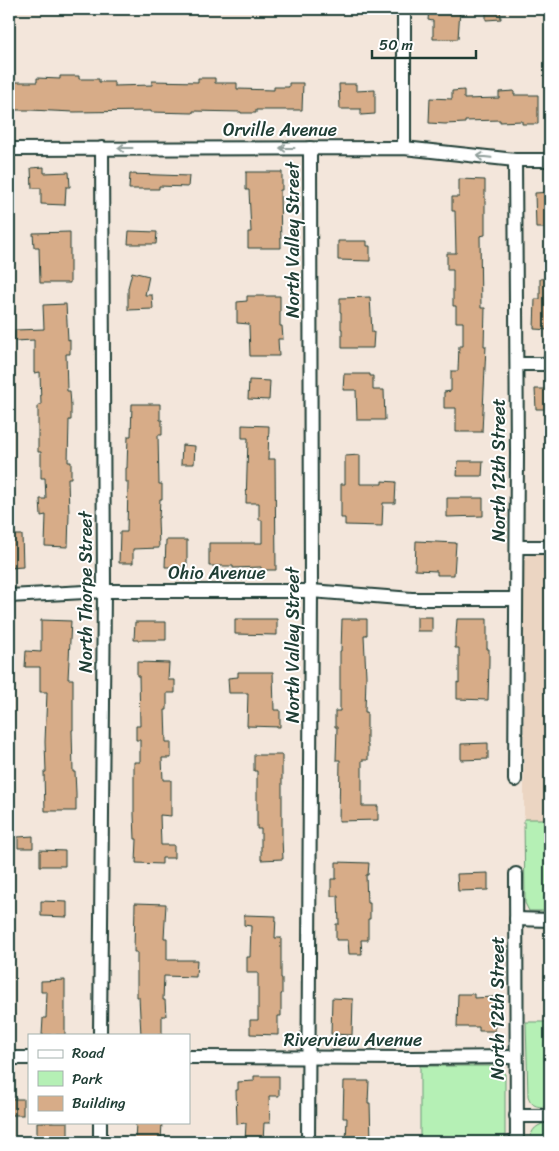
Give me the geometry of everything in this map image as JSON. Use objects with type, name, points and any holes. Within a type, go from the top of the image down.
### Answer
[{"type":"street","points":[[404,9],[404,148]]},
{"type":"street","name":"North Thorpe Street","points":[[100,1034],[104,591],[102,148]]},
{"type":"street","name":"North Valley Street","points":[[308,1142],[311,591],[310,148]]},
{"type":"street","name":"Orville Avenue","points":[[9,149],[404,148],[516,160],[550,160]]},
{"type":"street","name":"North 12th Street","points":[[515,780],[517,547],[516,160]]},
{"type":"street","points":[[516,364],[550,364]]},
{"type":"street","points":[[517,547],[550,547]]},
{"type":"street","name":"Ohio Avenue","points":[[9,596],[104,591],[311,591],[412,599],[516,599]]},
{"type":"street","name":"North 12th Street","points":[[516,874],[516,1142]]},
{"type":"street","points":[[516,919],[550,920]]},
{"type":"street","name":"Riverview Avenue","points":[[190,1057],[516,1057]]},
{"type":"street","points":[[9,1058],[28,1058]]},
{"type":"street","points":[[516,1116],[550,1116]]},
{"type":"street","points":[[100,1124],[100,1142]]},
{"type":"shaded area","points":[[550,555],[550,819],[524,819],[524,560],[527,556]]},
{"type":"green space","points":[[524,819],[550,819],[550,911],[529,911],[525,903]]},
{"type":"green space","points":[[526,1022],[550,1022],[550,1107],[534,1105],[528,1096]]},
{"type":"green space","points":[[420,1066],[498,1067],[505,1074],[505,1142],[420,1142]]},
{"type":"green space","points":[[550,1122],[550,1142],[529,1142],[535,1128]]},
{"type":"building","points":[[429,9],[460,9],[458,39],[433,39],[433,21],[428,20]]},
{"type":"building","points":[[486,9],[500,9],[501,19],[486,20]]},
{"type":"building","points":[[60,76],[79,76],[79,79],[99,79],[99,82],[114,82],[114,86],[152,85],[152,81],[198,82],[198,78],[215,78],[215,83],[237,83],[237,89],[274,90],[274,87],[289,87],[289,83],[303,83],[302,110],[256,110],[256,113],[193,111],[193,113],[9,110],[9,82],[37,82],[37,78],[60,79]]},
{"type":"building","points":[[339,84],[356,84],[356,91],[375,90],[375,114],[361,115],[361,109],[340,109]]},
{"type":"building","points":[[464,90],[464,99],[499,98],[499,92],[514,91],[514,95],[538,95],[538,124],[522,124],[522,121],[500,122],[500,120],[465,121],[465,123],[445,124],[429,123],[430,98],[452,99],[452,91]]},
{"type":"building","points":[[44,167],[44,173],[69,172],[70,187],[66,187],[65,205],[41,204],[41,188],[32,188],[31,168]]},
{"type":"building","points":[[246,172],[282,172],[282,190],[280,190],[281,248],[248,248],[248,232],[251,232]]},
{"type":"building","points":[[130,174],[189,176],[188,187],[159,186],[159,189],[129,189]]},
{"type":"building","points":[[459,179],[485,180],[485,235],[480,236],[481,308],[485,308],[484,346],[486,346],[482,432],[456,432],[456,408],[444,408],[444,392],[451,391],[451,371],[458,371],[459,346],[463,346],[463,322],[456,322],[456,306],[453,306],[453,270],[447,270],[447,253],[456,253],[455,211],[452,211],[452,197],[459,197]]},
{"type":"building","points":[[550,192],[550,228],[536,228],[535,193]]},
{"type":"building","points":[[129,231],[157,232],[156,244],[128,244]]},
{"type":"building","points":[[70,232],[70,283],[40,283],[39,247],[34,247],[33,233]]},
{"type":"building","points":[[338,241],[367,241],[367,246],[370,246],[370,261],[338,260]]},
{"type":"building","points":[[132,272],[149,276],[145,295],[152,295],[153,309],[128,310],[128,288]]},
{"type":"building","points":[[550,278],[550,330],[534,329],[535,299],[540,299],[540,279]]},
{"type":"building","points":[[247,296],[280,296],[280,326],[282,326],[283,339],[278,339],[279,356],[250,356],[249,324],[237,323],[237,302],[247,301]]},
{"type":"building","points":[[370,297],[372,332],[374,332],[373,348],[342,348],[340,298]]},
{"type":"building","points":[[66,304],[68,340],[70,339],[70,354],[66,354],[67,391],[70,391],[71,406],[68,462],[71,462],[71,478],[68,478],[68,547],[45,546],[46,515],[41,516],[40,499],[46,499],[45,478],[41,478],[41,452],[38,452],[38,405],[41,405],[40,372],[34,373],[34,340],[15,341],[15,330],[44,329],[43,305]]},
{"type":"building","points":[[344,374],[370,374],[370,376],[373,376],[373,390],[384,390],[385,420],[357,420],[356,390],[343,390]]},
{"type":"building","points":[[249,380],[270,381],[269,400],[248,399]]},
{"type":"building","points":[[535,389],[549,389],[550,409],[536,409]]},
{"type":"building","points":[[132,404],[160,404],[162,435],[158,435],[159,484],[162,484],[162,499],[160,499],[158,518],[159,548],[133,549],[133,563],[119,563],[120,532],[127,532],[128,482],[126,482],[126,468],[128,436],[131,436]]},
{"type":"building","points":[[242,425],[269,426],[268,459],[275,459],[276,570],[261,570],[261,567],[233,568],[233,566],[209,566],[209,543],[262,543],[262,520],[259,520],[259,503],[246,503],[248,438],[242,438]]},
{"type":"building","points":[[182,445],[195,446],[194,464],[181,464]]},
{"type":"building","points":[[360,455],[360,484],[382,484],[382,481],[396,482],[395,503],[383,503],[382,526],[345,525],[345,518],[341,518],[341,484],[345,484],[345,456]]},
{"type":"building","points":[[458,461],[483,461],[482,476],[457,476]]},
{"type":"building","points":[[447,498],[483,498],[483,516],[447,517]]},
{"type":"building","points":[[9,535],[22,535],[23,567],[9,568]]},
{"type":"building","points":[[166,540],[187,540],[187,567],[165,567]]},
{"type":"building","points":[[416,541],[456,543],[454,575],[437,575],[437,571],[415,570]]},
{"type":"building","points":[[417,617],[432,617],[432,631],[417,631]]},
{"type":"building","points":[[235,619],[277,619],[277,635],[235,634]]},
{"type":"building","points":[[342,619],[367,619],[367,635],[364,635],[368,760],[362,760],[362,806],[378,806],[378,820],[339,821],[340,760],[336,760],[337,727],[335,727],[335,711],[340,711]]},
{"type":"building","points":[[457,619],[487,619],[487,649],[489,649],[488,700],[457,699],[459,648],[455,648],[455,634]]},
{"type":"building","points":[[41,620],[71,621],[68,679],[73,679],[72,730],[76,811],[45,811],[44,772],[46,772],[47,692],[40,692],[40,667],[25,667],[26,651],[41,652]]},
{"type":"building","points":[[135,622],[166,622],[166,640],[134,640]]},
{"type":"building","points":[[137,662],[169,663],[168,680],[175,680],[175,693],[167,693],[167,710],[165,710],[166,742],[171,742],[171,758],[162,758],[163,780],[171,780],[171,816],[160,815],[161,845],[174,845],[174,858],[162,858],[162,864],[136,863],[134,762],[140,762],[140,740],[136,740],[136,726],[140,726]]},
{"type":"building","points":[[238,672],[273,672],[274,710],[280,710],[280,727],[247,726],[248,693],[229,693],[228,678],[238,677]]},
{"type":"building","points":[[488,743],[488,759],[461,760],[461,744]]},
{"type":"building","points":[[254,755],[282,755],[283,859],[261,860],[261,829],[257,829],[257,771],[254,771]]},
{"type":"building","points":[[33,836],[33,848],[18,848],[18,837]]},
{"type":"building","points":[[40,850],[65,851],[65,866],[40,866]]},
{"type":"building","points":[[336,862],[369,863],[368,875],[366,875],[367,903],[370,903],[370,919],[368,919],[368,940],[361,940],[362,954],[349,954],[348,940],[336,940],[336,924],[339,924],[338,896],[331,896],[331,879],[336,879]]},
{"type":"building","points":[[488,873],[488,890],[458,891],[457,874]]},
{"type":"building","points":[[41,901],[67,902],[67,917],[41,916]]},
{"type":"building","points":[[135,903],[166,904],[164,938],[167,938],[167,960],[197,960],[196,977],[164,976],[163,1000],[165,1000],[166,1016],[162,1016],[162,1034],[141,1034],[139,997],[137,997],[137,952],[134,952]]},
{"type":"building","points":[[244,915],[276,916],[275,938],[281,938],[282,978],[281,1016],[278,1016],[278,1035],[250,1034],[250,1020],[258,1020],[258,973],[247,973],[247,957],[250,957],[251,926],[244,925]]},
{"type":"building","points":[[65,980],[65,1034],[42,1034],[43,1018],[46,1018],[47,992],[41,992],[41,981]]},
{"type":"building","points":[[458,994],[474,994],[474,998],[494,997],[495,1031],[479,1031],[479,1027],[457,1027]]},
{"type":"building","points":[[332,998],[353,999],[352,1035],[331,1034]]},
{"type":"building","points":[[254,1076],[279,1076],[279,1096],[269,1096],[270,1123],[264,1123],[263,1142],[245,1142],[246,1123],[237,1124],[236,1090],[238,1090],[238,1082],[254,1081]]},
{"type":"building","points":[[344,1081],[369,1081],[368,1103],[370,1103],[371,1142],[346,1142],[347,1118],[343,1118]]},
{"type":"building","points":[[9,1099],[23,1099],[23,1115],[9,1115]]},
{"type":"building","points":[[37,1124],[68,1124],[68,1139],[37,1140]]},
{"type":"building","points":[[136,1124],[162,1124],[161,1142],[135,1142]]}]
